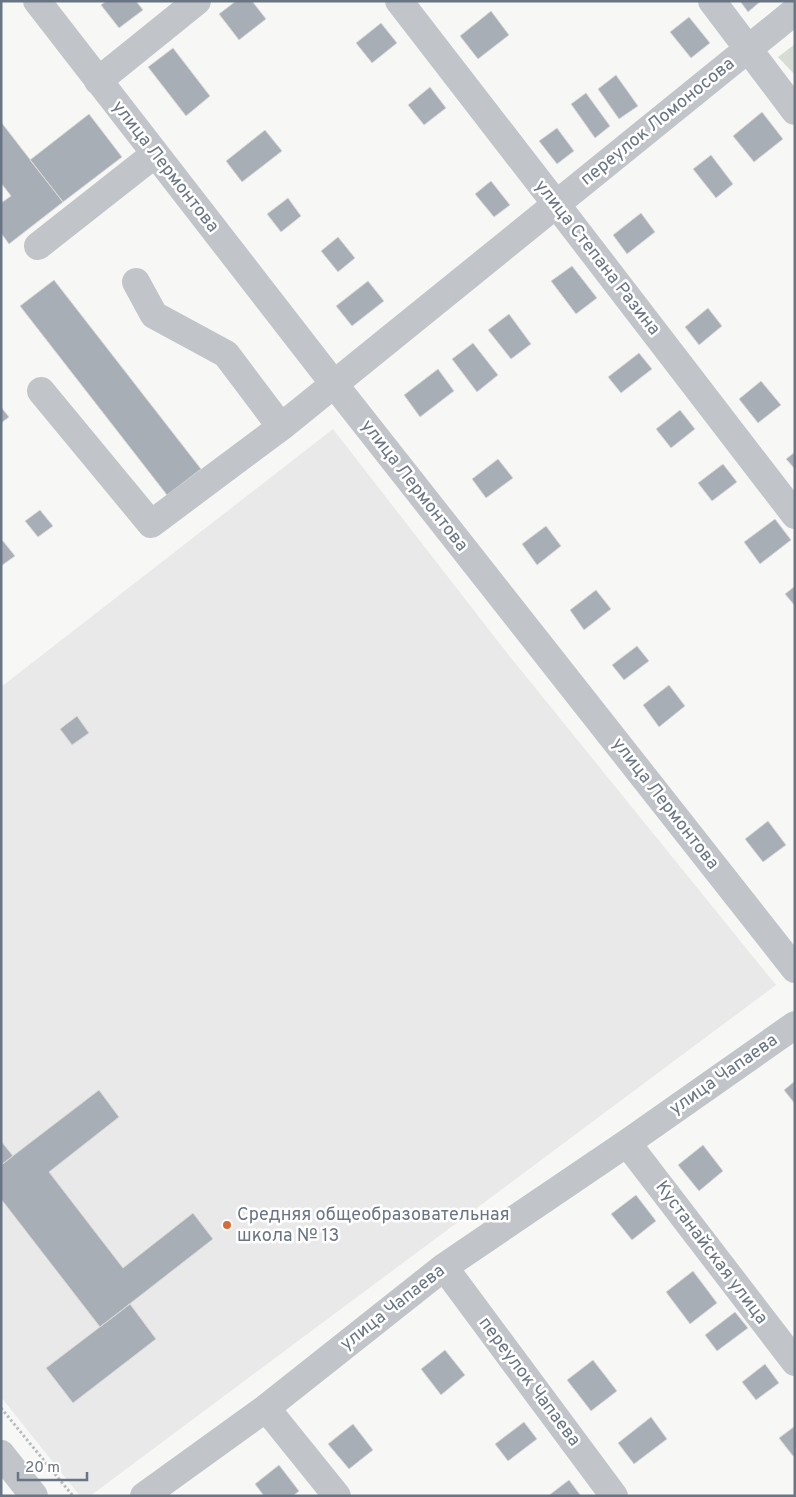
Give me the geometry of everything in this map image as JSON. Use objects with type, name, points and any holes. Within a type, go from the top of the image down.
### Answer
[{"type":"street","name":"улица Лермонтова","points":[[37,1],[334,384],[795,969]]},
{"type":"street","points":[[98,81],[197,1]]},
{"type":"street","name":"улица Степана Разина","points":[[399,1],[795,515]]},
{"type":"street","points":[[712,1],[795,111]]},
{"type":"street","name":"переулок Ломоносова","points":[[41,391],[151,524],[281,427],[795,11]]},
{"type":"street","points":[[38,246],[155,154]]},
{"type":"street","points":[[136,282],[154,315],[226,354],[281,427]]},
{"type":"street","name":"улица Чапаева","points":[[144,1496],[266,1408],[444,1267],[627,1143],[795,1025]]},
{"type":"street","name":"Кустанайская улица","points":[[627,1143],[795,1362]]},
{"type":"street","name":"переулок Чапаева","points":[[444,1267],[614,1496]]},
{"type":"street","points":[[266,1408],[337,1496]]},
{"type":"street","points":[[1,1454],[34,1496]]},
{"type":"path","points":[[1,1408],[72,1496]]},
{"type":"shaded area","points":[[795,44],[795,75],[778,57]]},
{"type":"shaded area","name":"Средняя общеобразовательная школа № 13","points":[[333,429],[507,653],[776,985],[90,1496],[80,1496],[1,1397],[1,687]]},
{"type":"building","points":[[106,1],[136,1],[143,10],[119,28],[101,5]]},
{"type":"building","points":[[236,1],[252,1],[266,19],[239,40],[219,14]]},
{"type":"building","points":[[740,1],[761,1],[748,12]]},
{"type":"building","points":[[491,11],[509,35],[478,59],[460,36]]},
{"type":"building","points":[[689,17],[710,43],[691,58],[670,32]]},
{"type":"building","points":[[381,23],[397,43],[372,63],[356,43]]},
{"type":"building","points":[[173,48],[210,96],[186,116],[148,67]]},
{"type":"building","points":[[616,75],[638,106],[619,119],[598,89]]},
{"type":"building","points":[[430,87],[446,108],[424,125],[408,105]]},
{"type":"building","points":[[586,93],[610,126],[595,138],[571,104]]},
{"type":"building","points":[[762,112],[783,139],[754,162],[733,136]]},
{"type":"building","points":[[89,114],[122,157],[63,202],[30,160]]},
{"type":"building","points":[[1,122],[63,202],[9,244],[1,233],[1,203],[11,196],[1,183]]},
{"type":"building","points":[[557,128],[574,151],[557,164],[539,141]]},
{"type":"building","points":[[265,130],[282,151],[242,182],[226,161]]},
{"type":"building","points":[[711,155],[733,184],[716,198],[693,169]]},
{"type":"building","points":[[491,181],[510,205],[494,217],[475,194]]},
{"type":"building","points":[[288,198],[301,216],[281,232],[267,214]]},
{"type":"building","points":[[641,213],[655,232],[627,254],[613,235]]},
{"type":"building","points":[[338,237],[355,258],[338,272],[321,251]]},
{"type":"building","points":[[572,266],[597,298],[576,314],[551,281]]},
{"type":"building","points":[[54,280],[201,469],[167,495],[20,306]]},
{"type":"building","points":[[368,281],[384,301],[352,326],[336,306]]},
{"type":"building","points":[[708,308],[722,326],[699,345],[685,327]]},
{"type":"building","points":[[509,314],[531,344],[511,359],[488,330]]},
{"type":"building","points":[[473,343],[498,375],[477,392],[452,359]]},
{"type":"building","points":[[639,353],[652,369],[621,393],[608,377]]},
{"type":"building","points":[[438,369],[454,391],[420,417],[404,395]]},
{"type":"building","points":[[761,381],[781,405],[758,423],[739,399]]},
{"type":"building","points":[[1,407],[9,417],[1,423]]},
{"type":"building","points":[[680,410],[695,429],[671,448],[656,429]]},
{"type":"building","points":[[795,452],[795,469],[786,459]]},
{"type":"building","points":[[498,459],[513,478],[486,498],[472,479]]},
{"type":"building","points":[[723,464],[737,482],[712,501],[698,483]]},
{"type":"building","points":[[40,510],[53,526],[38,537],[25,521]]},
{"type":"building","points":[[775,519],[791,540],[760,564],[744,542]]},
{"type":"building","points":[[546,526],[561,546],[537,565],[522,544]]},
{"type":"building","points":[[3,541],[15,556],[1,566],[1,542]]},
{"type":"building","points":[[795,586],[795,606],[785,594]]},
{"type":"building","points":[[596,590],[611,609],[584,630],[570,610]]},
{"type":"building","points":[[637,646],[649,661],[624,680],[612,665]]},
{"type":"building","points":[[669,685],[685,706],[659,727],[643,705]]},
{"type":"building","points":[[77,716],[89,733],[72,745],[60,729]]},
{"type":"building","points":[[768,821],[786,845],[763,862],[745,839]]},
{"type":"building","points":[[795,1081],[795,1104],[784,1090]]},
{"type":"building","points":[[99,1090],[119,1117],[49,1172],[123,1268],[193,1213],[213,1239],[100,1327],[1,1199],[1,1165]]},
{"type":"building","points":[[1,1141],[13,1156],[1,1165]]},
{"type":"building","points":[[703,1145],[723,1171],[699,1191],[678,1165]]},
{"type":"building","points":[[636,1195],[656,1221],[632,1240],[611,1214]]},
{"type":"building","points":[[693,1271],[717,1303],[690,1324],[666,1292]]},
{"type":"building","points":[[130,1304],[156,1339],[73,1403],[46,1368]]},
{"type":"building","points":[[735,1312],[748,1328],[717,1351],[705,1335]]},
{"type":"building","points":[[445,1350],[465,1375],[441,1395],[421,1369]]},
{"type":"building","points":[[593,1360],[617,1391],[591,1411],[567,1380]]},
{"type":"building","points":[[765,1364],[779,1383],[756,1400],[742,1382]]},
{"type":"building","points":[[651,1417],[667,1439],[634,1464],[618,1443]]},
{"type":"building","points":[[524,1422],[537,1439],[508,1461],[495,1444]]},
{"type":"building","points":[[353,1424],[373,1450],[349,1469],[328,1444]]},
{"type":"building","points":[[795,1426],[795,1455],[793,1456],[779,1438]]},
{"type":"building","points":[[279,1465],[299,1491],[293,1496],[264,1496],[255,1484]]},
{"type":"building","points":[[569,1480],[581,1496],[548,1496]]},
{"type":"place","name":"Средняя общеобразовательная школа № 13","points":[[227,1225]]}]
